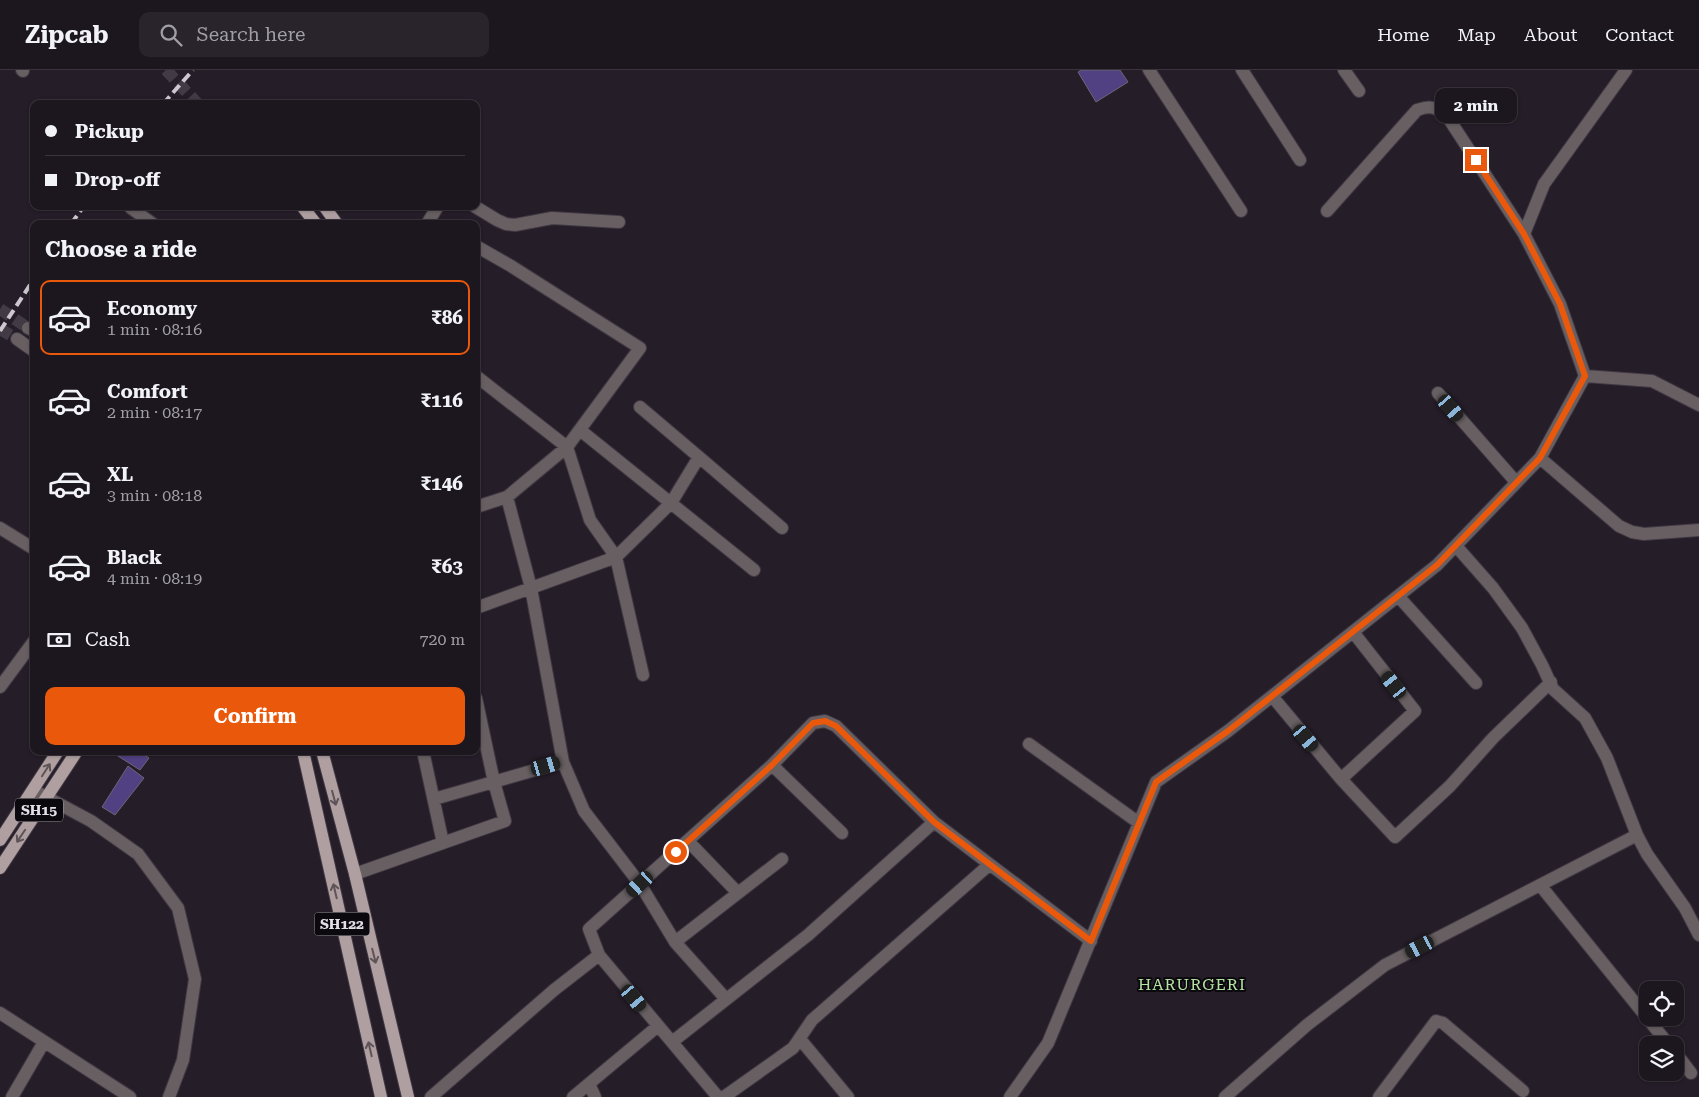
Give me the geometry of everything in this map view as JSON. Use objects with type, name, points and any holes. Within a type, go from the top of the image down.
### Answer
[{"type":"main road","points":[[305,210],[313,220]]},
{"type":"main road","name":"SH15","points":[[0,840],[56,755]]},
{"type":"main road","name":"SH15","points":[[0,868],[74,755]]},
{"type":"main road","name":"SH122","points":[[304,755],[381,1097]]},
{"type":"main road","points":[[323,755],[355,874],[408,1097]]},
{"type":"street","points":[[1149,70],[1241,211]]},
{"type":"street","points":[[1242,70],[1300,160]]},
{"type":"street","points":[[1344,70],[1359,91]]},
{"type":"street","points":[[1524,234],[1544,184],[1626,70]]},
{"type":"street","points":[[1010,1097],[1048,1043],[1156,782],[1228,731],[1437,565],[1540,458],[1585,376],[1560,304],[1524,234],[1447,116],[1438,109],[1428,106],[1416,110],[1327,211]]},
{"type":"street","points":[[134,210],[148,220]]},
{"type":"street","points":[[480,210],[506,224],[516,225],[552,218],[619,222]]},
{"type":"street","points":[[480,248],[640,348],[567,447],[507,497],[480,506]]},
{"type":"street","points":[[17,339],[30,348]]},
{"type":"street","points":[[1585,376],[1652,381],[1699,405]]},
{"type":"street","points":[[480,379],[567,447],[590,520],[616,558],[643,675]]},
{"type":"street","points":[[1438,393],[1516,482]]},
{"type":"street","points":[[640,407],[782,528]]},
{"type":"street","points":[[580,430],[754,570]]},
{"type":"street","points":[[480,607],[616,558],[671,503],[699,457]]},
{"type":"street","points":[[1540,458],[1619,526],[1632,532],[1644,534],[1699,530]]},
{"type":"street","points":[[507,497],[532,588],[563,762],[584,811],[640,884],[675,942],[726,998]]},
{"type":"street","points":[[0,528],[30,547]]},
{"type":"street","points":[[1456,546],[1493,588],[1522,628],[1553,689],[1585,718],[1607,758],[1637,835],[1647,854],[1685,908],[1699,935]]},
{"type":"street","points":[[1398,596],[1476,683]]},
{"type":"street","points":[[1341,779],[1415,711],[1353,632]]},
{"type":"street","points":[[0,687],[30,646]]},
{"type":"street","points":[[1272,696],[1341,779],[1395,837],[1450,786],[1493,738],[1550,682]]},
{"type":"street","points":[[355,874],[505,821],[494,782],[480,717]]},
{"type":"street","points":[[718,1097],[598,955],[589,929],[772,765],[813,723],[825,721],[836,726],[934,822],[1091,941]]},
{"type":"street","points":[[1029,744],[1139,823]]},
{"type":"street","points":[[424,755],[444,843]]},
{"type":"street","points":[[434,799],[563,762]]},
{"type":"street","points":[[772,765],[842,833]]},
{"type":"street","points":[[34,790],[90,821],[138,854],[178,908],[195,979],[183,1060],[169,1097]]},
{"type":"street","points":[[672,1042],[808,935],[934,822]]},
{"type":"street","points":[[1225,1097],[1307,1025],[1385,964],[1637,835]]},
{"type":"street","points":[[688,841],[738,893]]},
{"type":"street","points":[[675,942],[782,859]]},
{"type":"street","points":[[724,1097],[793,1048],[812,1020],[989,865]]},
{"type":"street","points":[[1540,885],[1662,1036]]},
{"type":"street","points":[[431,1097],[554,990],[598,955]]},
{"type":"street","points":[[0,1013],[130,1097]]},
{"type":"street","points":[[1379,1097],[1436,1022],[1443,1023],[1523,1091]]},
{"type":"street","points":[[573,1097],[658,1026]]},
{"type":"street","points":[[800,1038],[843,1095]]},
{"type":"street","points":[[12,1097],[44,1042]]},
{"type":"street","points":[[1684,1064],[1691,1073]]},
{"type":"street","points":[[589,1084],[595,1097]]},
{"type":"building","points":[[1081,70],[1120,70],[1128,82],[1096,102],[1078,72]]},
{"type":"building","points":[[116,755],[144,755],[149,758],[140,770]]},
{"type":"building","points":[[128,766],[144,778],[115,815],[102,807]]},
{"type":"tunnel","points":[[166,70],[194,100]]},
{"type":"tunnel","points":[[0,309],[28,328]]},
{"type":"tunnel","points":[[0,329],[17,339]]},
{"type":"railway","points":[[167,100],[193,70]]},
{"type":"railway","points":[[74,220],[81,210]]},
{"type":"railway","points":[[0,331],[30,285]]},
{"type":"district","name":"HARURGERI","points":[[1192,984]]},
{"type":"route","points":[[676,852],[772,765],[813,723],[825,721],[836,726],[934,822],[1091,941],[1156,782],[1228,731],[1437,565],[1540,458],[1585,376],[1560,304],[1524,234],[1476,160]]}]
